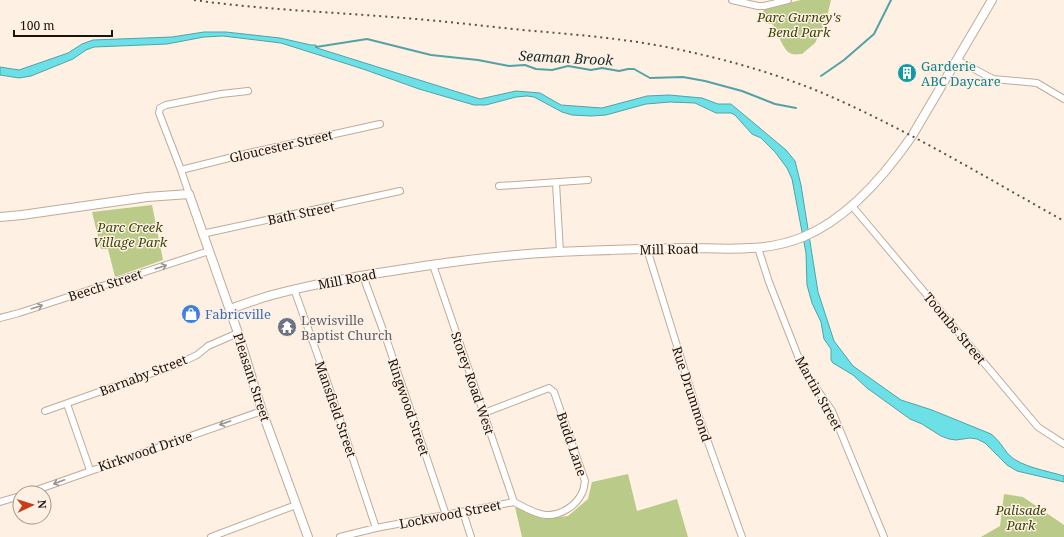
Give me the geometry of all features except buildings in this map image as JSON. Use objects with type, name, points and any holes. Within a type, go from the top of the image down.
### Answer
[{"type":"street","points":[[732,0],[758,6],[788,0]]},
{"type":"street","name":"Mill Road","points":[[230,308],[271,295],[363,276],[493,257],[560,252],[647,249],[758,248],[786,243],[819,230],[852,206],[904,148],[992,0]]},
{"type":"street","points":[[957,60],[993,79],[1037,83],[1064,99]]},
{"type":"street","name":"Pleasant Street","points":[[248,91],[220,94],[166,105],[160,108],[159,113],[230,308],[262,411],[308,537]]},
{"type":"street","name":"Gloucester Street","points":[[181,170],[249,153],[380,124]]},
{"type":"street","points":[[499,186],[588,180]]},
{"type":"street","points":[[556,183],[560,252]]},
{"type":"street","name":"Bath Street","points":[[202,234],[400,191]]},
{"type":"street","points":[[0,217],[147,197],[189,194]]},
{"type":"street","name":"Toombs Street","points":[[852,206],[1038,427],[1064,444]]},
{"type":"street","name":"Martin Street","points":[[758,248],[769,282],[803,369],[832,411],[884,537]]},
{"type":"street","name":"Rue Drummond","points":[[647,249],[699,417],[742,537]]},
{"type":"street","name":"Beech Street","points":[[0,318],[209,251]]},
{"type":"street","name":"Storey Road West","points":[[433,265],[442,296],[514,502]]},
{"type":"street","name":"Ringwood Street","points":[[363,276],[387,341],[446,515]]},
{"type":"street","name":"Mansfield Street","points":[[294,290],[329,387],[376,528]]},
{"type":"street","name":"Barnaby Street","points":[[45,411],[178,364],[197,355],[208,346],[238,333]]},
{"type":"street","name":"Budd Lane","points":[[484,413],[549,388],[554,392],[585,481],[583,493],[574,505],[561,512],[547,515],[531,511],[514,502]]},
{"type":"street","points":[[67,404],[90,470]]},
{"type":"street","name":"Kirkwood Drive","points":[[50,485],[262,411]]},
{"type":"street","points":[[0,502],[12,498]]},
{"type":"street","name":"Lockwood Street","points":[[340,537],[376,528],[514,502]]},
{"type":"street","points":[[211,537],[296,505]]},
{"type":"street","points":[[463,512],[471,537]]},
{"type":"green space","name":"Parc Gurney's Bend Park","points":[[801,0],[831,0],[826,21],[815,43],[802,54],[793,54],[783,45],[772,24],[764,22],[760,15],[765,9]]},
{"type":"green space","name":"Parc Creek Village Park","points":[[152,205],[163,260],[115,277],[108,249],[101,249],[92,212]]},
{"type":"green space","points":[[628,474],[637,511],[677,499],[688,537],[522,537],[515,507],[545,519],[568,516],[588,499],[592,482]]},
{"type":"green space","name":"Palisade Park","points":[[1004,494],[1023,497],[1064,525],[1064,537],[981,537],[1000,526]]},
{"type":"water","points":[[204,32],[226,32],[280,38],[316,45],[317,48],[480,99],[516,91],[540,93],[561,105],[602,108],[647,96],[669,95],[702,98],[718,104],[731,104],[786,150],[795,161],[801,185],[818,292],[834,341],[853,366],[901,400],[932,410],[991,434],[999,441],[1009,455],[1020,463],[1064,476],[1064,482],[1017,471],[1007,465],[985,443],[977,439],[970,438],[956,440],[941,436],[922,424],[910,419],[867,388],[853,375],[833,363],[831,360],[831,349],[824,339],[821,322],[812,303],[807,285],[806,253],[792,179],[787,168],[775,152],[761,138],[752,134],[735,115],[731,113],[716,113],[695,103],[670,102],[646,104],[606,115],[572,115],[562,112],[534,97],[527,96],[516,97],[486,105],[474,105],[419,89],[363,69],[281,43],[223,36],[204,37],[167,44],[94,47],[86,50],[73,59],[31,76],[19,78],[0,75],[0,67],[19,70],[68,53],[82,44],[93,40],[172,37]]},
{"type":"waterway","name":"Seaman Brook","points":[[821,76],[844,60],[874,34],[891,0]]},
{"type":"waterway","name":"Seaman Brook","points":[[316,47],[367,39],[431,55],[478,60],[509,66],[525,65],[536,69],[552,70],[568,66],[591,70],[602,68],[619,71],[634,69],[650,78],[683,77],[705,81],[742,91],[775,104],[796,108]]},
{"type":"railway","points":[[194,0],[273,9],[378,16],[607,38],[649,44],[724,60],[792,81],[856,108],[946,154],[1064,221]]},
{"type":"place","name":"Garderie ABC Daycare","points":[[907,73]]},
{"type":"place","name":"Fabricville","points":[[191,314]]},
{"type":"place","name":"Lewisville Baptist Church","points":[[287,327]]}]
